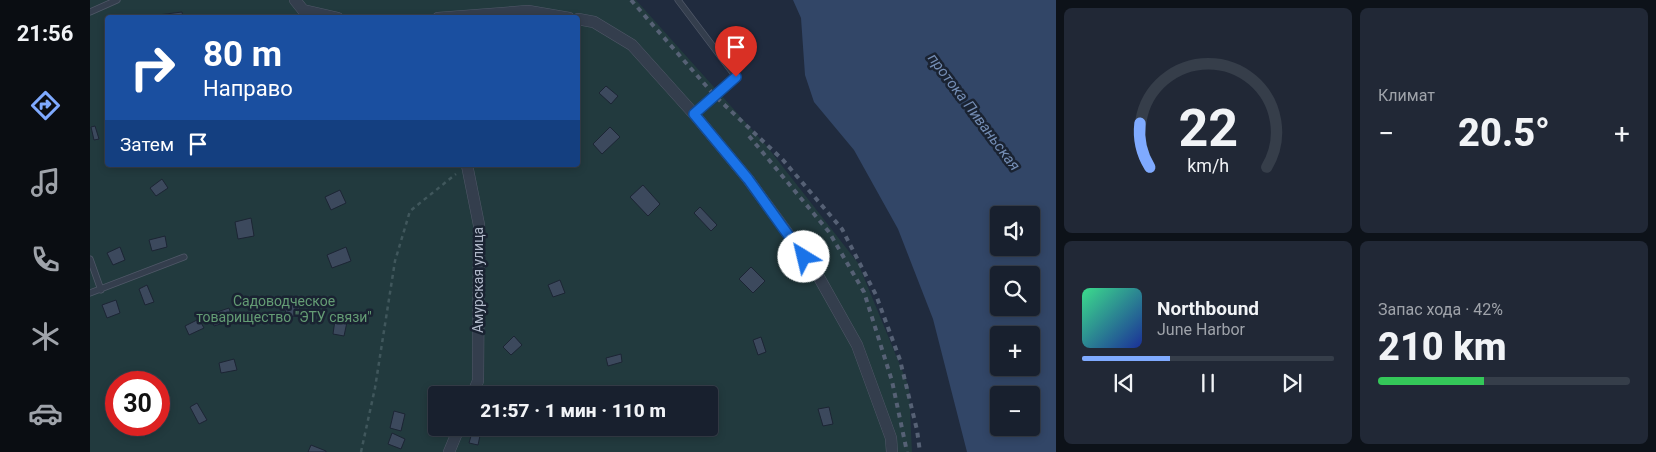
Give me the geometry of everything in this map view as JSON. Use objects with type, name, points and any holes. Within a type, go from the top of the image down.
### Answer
[{"type":"street","points":[[295,0],[303,10],[325,15]]},
{"type":"street","points":[[472,15],[528,10],[554,15]]},
{"type":"street","points":[[580,19],[594,22],[632,45],[694,114],[748,179],[816,272],[858,345],[891,438],[892,452]]},
{"type":"street","name":"Амурская улица","points":[[463,168],[479,225],[478,381],[476,386]]},
{"type":"street","points":[[449,452],[456,436]]},
{"type":"lane","points":[[90,12],[117,0]]},
{"type":"lane","points":[[678,0],[736,77],[694,114]]},
{"type":"lane","points":[[90,293],[184,257]]},
{"type":"lane","points":[[90,258],[101,290]]},
{"type":"path","points":[[361,452],[375,388],[395,261],[410,211],[463,168]]},
{"type":"green space","name":"Садоводческое товарищество \"ЭТУ связи\"","points":[[90,0],[636,0],[765,144],[858,263],[909,387],[912,452],[90,452]]},
{"type":"water","name":"протока Пиваньская","points":[[793,0],[1056,0],[1056,452],[967,452],[933,319],[898,229],[854,150],[814,102],[805,75],[801,18]]},
{"type":"building","points":[[182,12],[182,15],[158,15]]},
{"type":"building","points":[[606,86],[618,96],[611,104],[599,93]]},
{"type":"building","points":[[95,126],[99,139],[94,140],[91,127]]},
{"type":"building","points":[[610,127],[620,137],[602,154],[593,144]]},
{"type":"building","points":[[162,179],[168,188],[156,196],[150,188]]},
{"type":"building","points":[[643,185],[660,204],[648,216],[630,197]]},
{"type":"building","points":[[340,190],[346,203],[331,210],[325,197]]},
{"type":"building","points":[[700,207],[717,225],[711,231],[694,213]]},
{"type":"building","points":[[251,218],[254,236],[238,239],[235,222]]},
{"type":"building","points":[[165,236],[167,247],[152,251],[149,240]]},
{"type":"building","points":[[120,247],[125,260],[113,265],[107,253]]},
{"type":"building","points":[[346,247],[351,261],[332,268],[327,255]]},
{"type":"building","points":[[751,267],[765,281],[753,293],[739,279]]},
{"type":"building","points":[[560,280],[565,293],[553,297],[548,285]]},
{"type":"building","points":[[147,285],[154,302],[145,305],[139,289]]},
{"type":"building","points":[[116,300],[120,313],[107,318],[102,305]]},
{"type":"building","points":[[298,301],[301,314],[287,318],[284,305]]},
{"type":"building","points":[[229,308],[233,320],[214,326],[211,314]]},
{"type":"building","points":[[199,319],[204,328],[189,335],[185,326]]},
{"type":"building","points":[[335,320],[347,322],[344,336],[333,334]]},
{"type":"building","points":[[514,336],[522,345],[511,355],[503,347]]},
{"type":"building","points":[[761,337],[766,352],[758,355],[753,340]]},
{"type":"building","points":[[621,354],[622,362],[608,366],[606,358]]},
{"type":"building","points":[[234,359],[237,370],[221,373],[219,363]]},
{"type":"building","points":[[197,403],[207,420],[199,424],[190,407]]},
{"type":"building","points":[[829,407],[833,424],[823,426],[818,409]]},
{"type":"building","points":[[394,411],[405,414],[401,431],[390,428]]},
{"type":"building","points":[[392,433],[405,439],[401,449],[388,444]]},
{"type":"building","points":[[471,436],[480,436],[478,445],[469,443]]},
{"type":"building","points":[[311,445],[326,451],[326,452],[308,452]]},
{"type":"railway","points":[[631,0],[715,96],[783,160],[842,229],[876,295],[900,360],[917,430],[920,452]]},
{"type":"railway","points":[[749,136],[829,232],[864,292],[892,381],[907,452]]},
{"type":"route","points":[[736,77],[694,114],[748,179],[804,257]]}]
